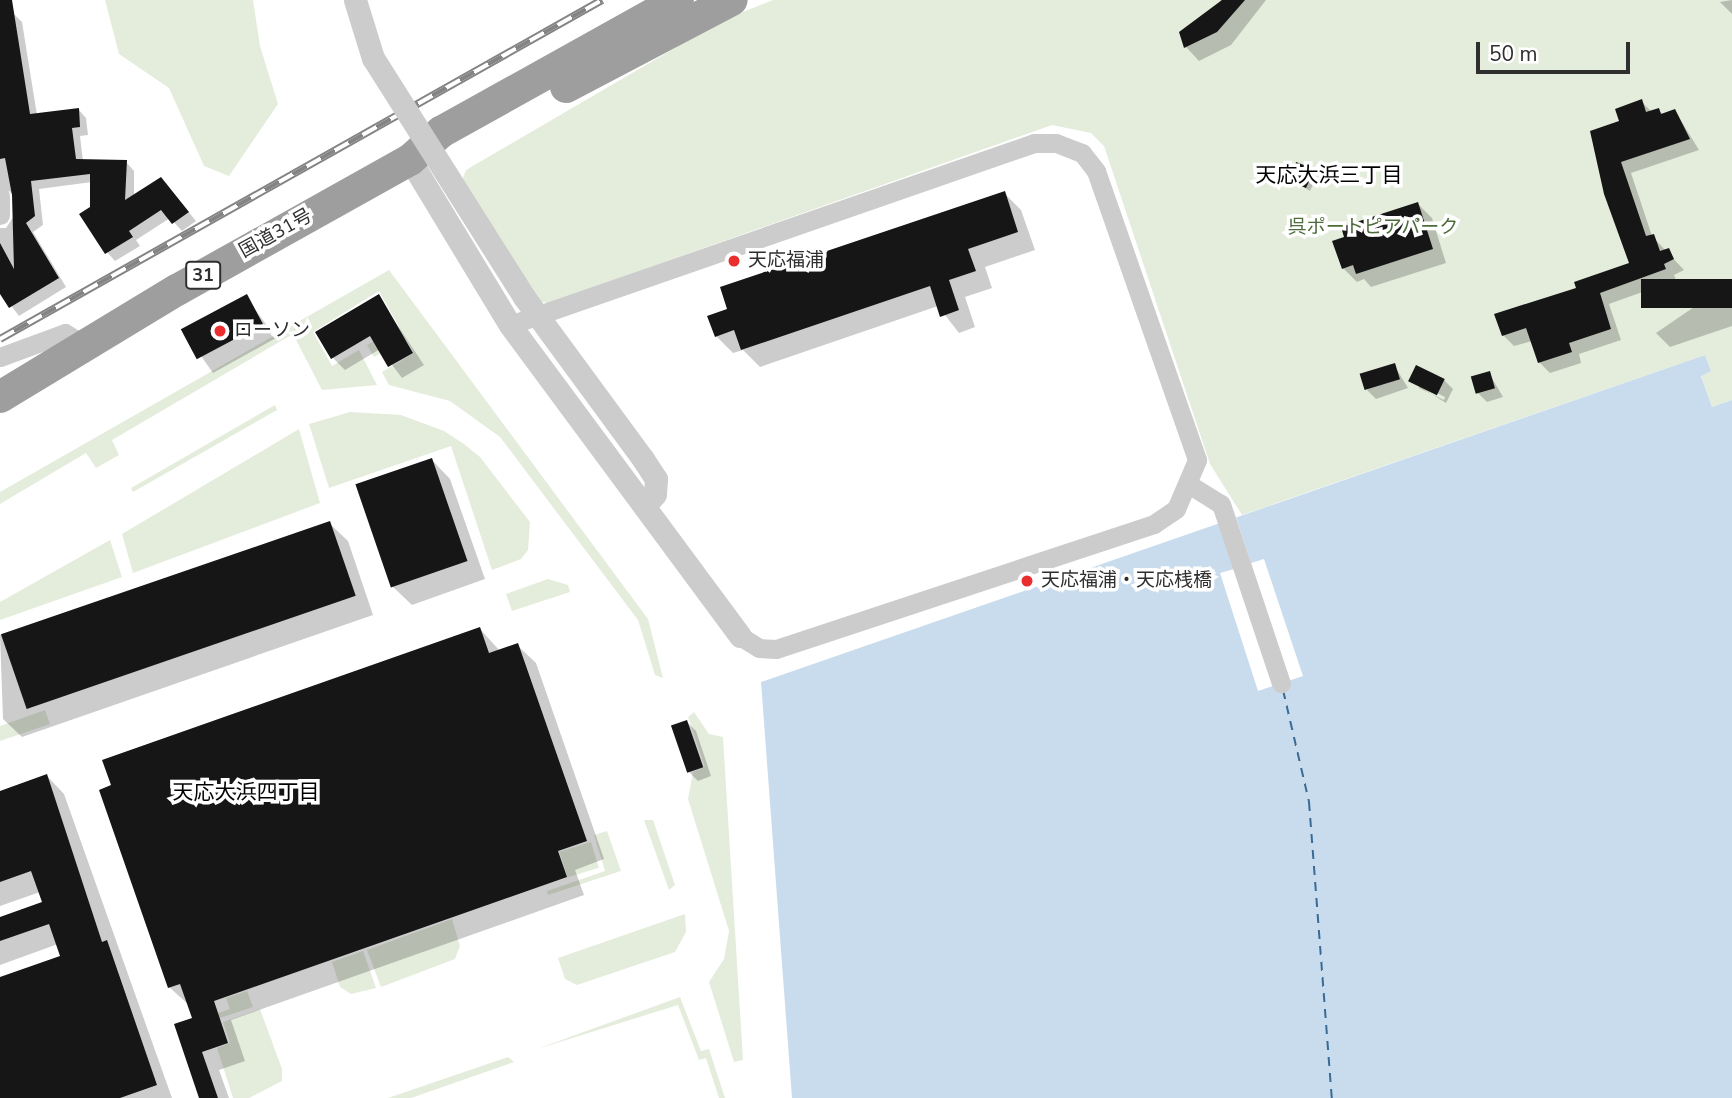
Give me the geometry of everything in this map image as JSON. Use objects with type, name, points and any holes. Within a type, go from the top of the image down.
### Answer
[{"type":"highway","name":"国道31号","points":[[0,397],[84,345],[410,160],[441,132],[678,0]]},
{"type":"highway","name":"国道31号","points":[[410,160],[451,148],[732,0]]},
{"type":"street","points":[[355,0],[373,58],[524,297],[656,479],[655,494],[645,506]]},
{"type":"street","points":[[410,160],[510,326],[740,636],[759,648],[776,649],[1154,524],[1176,509],[1190,485],[1198,460],[1096,172],[1082,153],[1056,143],[1034,143],[510,326]]},
{"type":"street","points":[[0,196],[0,215]]},
{"type":"street","points":[[0,357],[65,333],[84,345]]},
{"type":"street","points":[[1190,485],[1221,504],[1281,683]]},
{"type":"green space","points":[[105,0],[253,0],[260,46],[278,104],[229,176],[204,166],[169,88],[119,54]]},
{"type":"green space","name":"呉ポートピアパーク","points":[[773,0],[1732,0],[1732,400],[1712,407],[1701,375],[1711,371],[1705,355],[1242,515],[1210,464],[1104,146],[1091,133],[1052,125],[548,303],[532,300],[460,185],[466,170],[723,20]]},
{"type":"green space","points":[[389,270],[648,619],[663,678],[655,675],[638,620],[500,437],[450,401],[389,385],[382,372],[414,353],[406,339],[374,357],[367,345],[399,327],[379,291],[313,332],[332,366],[359,350],[377,385],[322,390],[293,334],[112,440],[119,455],[96,468],[86,453],[0,504],[0,492]]},
{"type":"green space","points":[[275,405],[277,410],[133,492],[131,488]]},
{"type":"green space","points":[[350,412],[401,415],[444,431],[480,457],[530,522],[528,550],[521,559],[492,570],[451,446],[329,488],[309,424]]},
{"type":"green space","points":[[299,429],[320,503],[133,573],[122,534]]},
{"type":"green space","points":[[110,540],[122,577],[0,620],[0,602]]},
{"type":"green space","points":[[548,579],[568,585],[570,592],[512,611],[506,594]]},
{"type":"green space","points":[[45,710],[50,724],[0,741],[0,726]]},
{"type":"green space","points":[[694,712],[709,734],[723,737],[743,1060],[734,1062],[709,982],[724,959],[729,931],[688,799],[693,772],[705,767],[688,717]]},
{"type":"green space","points":[[644,820],[653,820],[675,885],[669,890]]},
{"type":"green space","points":[[607,831],[621,871],[548,895],[547,891],[605,871],[594,835]]},
{"type":"green space","points":[[591,842],[599,868],[567,877],[559,852]]},
{"type":"green space","points":[[685,914],[686,932],[675,952],[577,985],[565,979],[558,958]]},
{"type":"green space","points":[[452,919],[460,946],[455,959],[381,987],[367,950]]},
{"type":"green space","points":[[363,951],[376,988],[351,994],[340,987],[332,962]]},
{"type":"green space","points":[[247,991],[253,1007],[208,1022],[206,1017],[230,1009],[226,998]]},
{"type":"green space","points":[[680,997],[701,1051],[709,1049],[725,1098],[719,1098],[706,1058],[699,1060],[678,1005],[537,1049]]},
{"type":"green space","points":[[260,1009],[282,1069],[282,1081],[249,1098],[233,1098],[217,1048],[230,1043],[223,1022]]},
{"type":"green space","points":[[508,1057],[514,1062],[411,1098],[388,1098]]},
{"type":"water","points":[[1705,355],[1711,371],[1701,376],[1712,407],[1732,400],[1732,1098],[792,1098],[761,682]]},
{"type":"pier","points":[[1236,517],[1251,563],[1264,559],[1303,676],[1258,691],[1220,573],[1234,569],[1219,523]]},
{"type":"building","points":[[0,0],[12,0],[30,114],[79,108],[80,127],[72,128],[76,159],[127,160],[125,200],[161,177],[189,212],[172,224],[161,210],[129,231],[133,237],[105,254],[79,214],[90,207],[90,174],[31,181],[35,216],[26,223],[59,278],[9,308],[0,294],[0,243],[14,269],[12,195],[5,158],[0,159]]},
{"type":"building","points":[[1222,0],[1245,0],[1217,32],[1184,48],[1179,32]]},
{"type":"building","points":[[1642,99],[1646,112],[1659,108],[1661,114],[1675,109],[1690,139],[1621,162],[1646,236],[1654,234],[1660,251],[1669,248],[1674,259],[1664,264],[1666,269],[1600,293],[1611,329],[1569,343],[1572,352],[1538,363],[1526,328],[1502,336],[1494,314],[1576,288],[1574,282],[1629,263],[1604,194],[1590,131],[1619,121],[1615,109]]},
{"type":"building","points":[[1296,162],[1309,167],[1312,175],[1306,188],[1292,182]]},
{"type":"building","points":[[1005,191],[1018,232],[968,249],[976,271],[949,280],[959,310],[940,317],[930,286],[741,350],[734,330],[715,337],[707,316],[727,309],[720,287]]},
{"type":"building","points":[[1418,202],[1433,249],[1356,274],[1353,265],[1342,269],[1332,241],[1344,237],[1341,227]]},
{"type":"building","points":[[1641,279],[1732,279],[1732,308],[1641,308]]},
{"type":"building","points":[[247,294],[263,324],[197,359],[181,329]]},
{"type":"building","points":[[379,294],[413,353],[388,367],[370,336],[331,359],[315,332]]},
{"type":"building","points":[[1395,363],[1400,379],[1365,390],[1360,374]]},
{"type":"building","points":[[1416,365],[1445,379],[1437,395],[1408,381]]},
{"type":"building","points":[[1490,371],[1495,388],[1476,394],[1471,377]]},
{"type":"building","points":[[432,458],[467,561],[391,587],[355,484]]},
{"type":"building","points":[[330,521],[356,596],[27,709],[1,634]]},
{"type":"building","points":[[480,627],[489,653],[518,643],[587,841],[558,851],[567,877],[214,1001],[228,1043],[202,1052],[218,1098],[199,1098],[174,1024],[192,1018],[180,984],[168,988],[99,790],[111,785],[102,760]]},
{"type":"building","points":[[687,720],[703,767],[687,773],[671,726]]},
{"type":"building","points":[[47,774],[102,942],[107,940],[157,1085],[120,1098],[0,1098],[0,977],[60,956],[49,924],[0,941],[0,917],[42,902],[31,871],[0,882],[0,791]]},
{"type":"ferry route","points":[[1283,690],[1309,802],[1332,1098]]},
{"type":"railway","points":[[0,339],[602,0]]},
{"type":"place","name":"天応福浦","points":[[734,261]]},
{"type":"place","name":"ローソン","points":[[220,331]]},
{"type":"place","name":"天応福浦・天応桟橋","points":[[1027,581]]},
{"type":"district","name":"天応大浜三丁目","points":[[1329,175]]},
{"type":"district","name":"天応大浜四丁目","points":[[246,792]]}]
